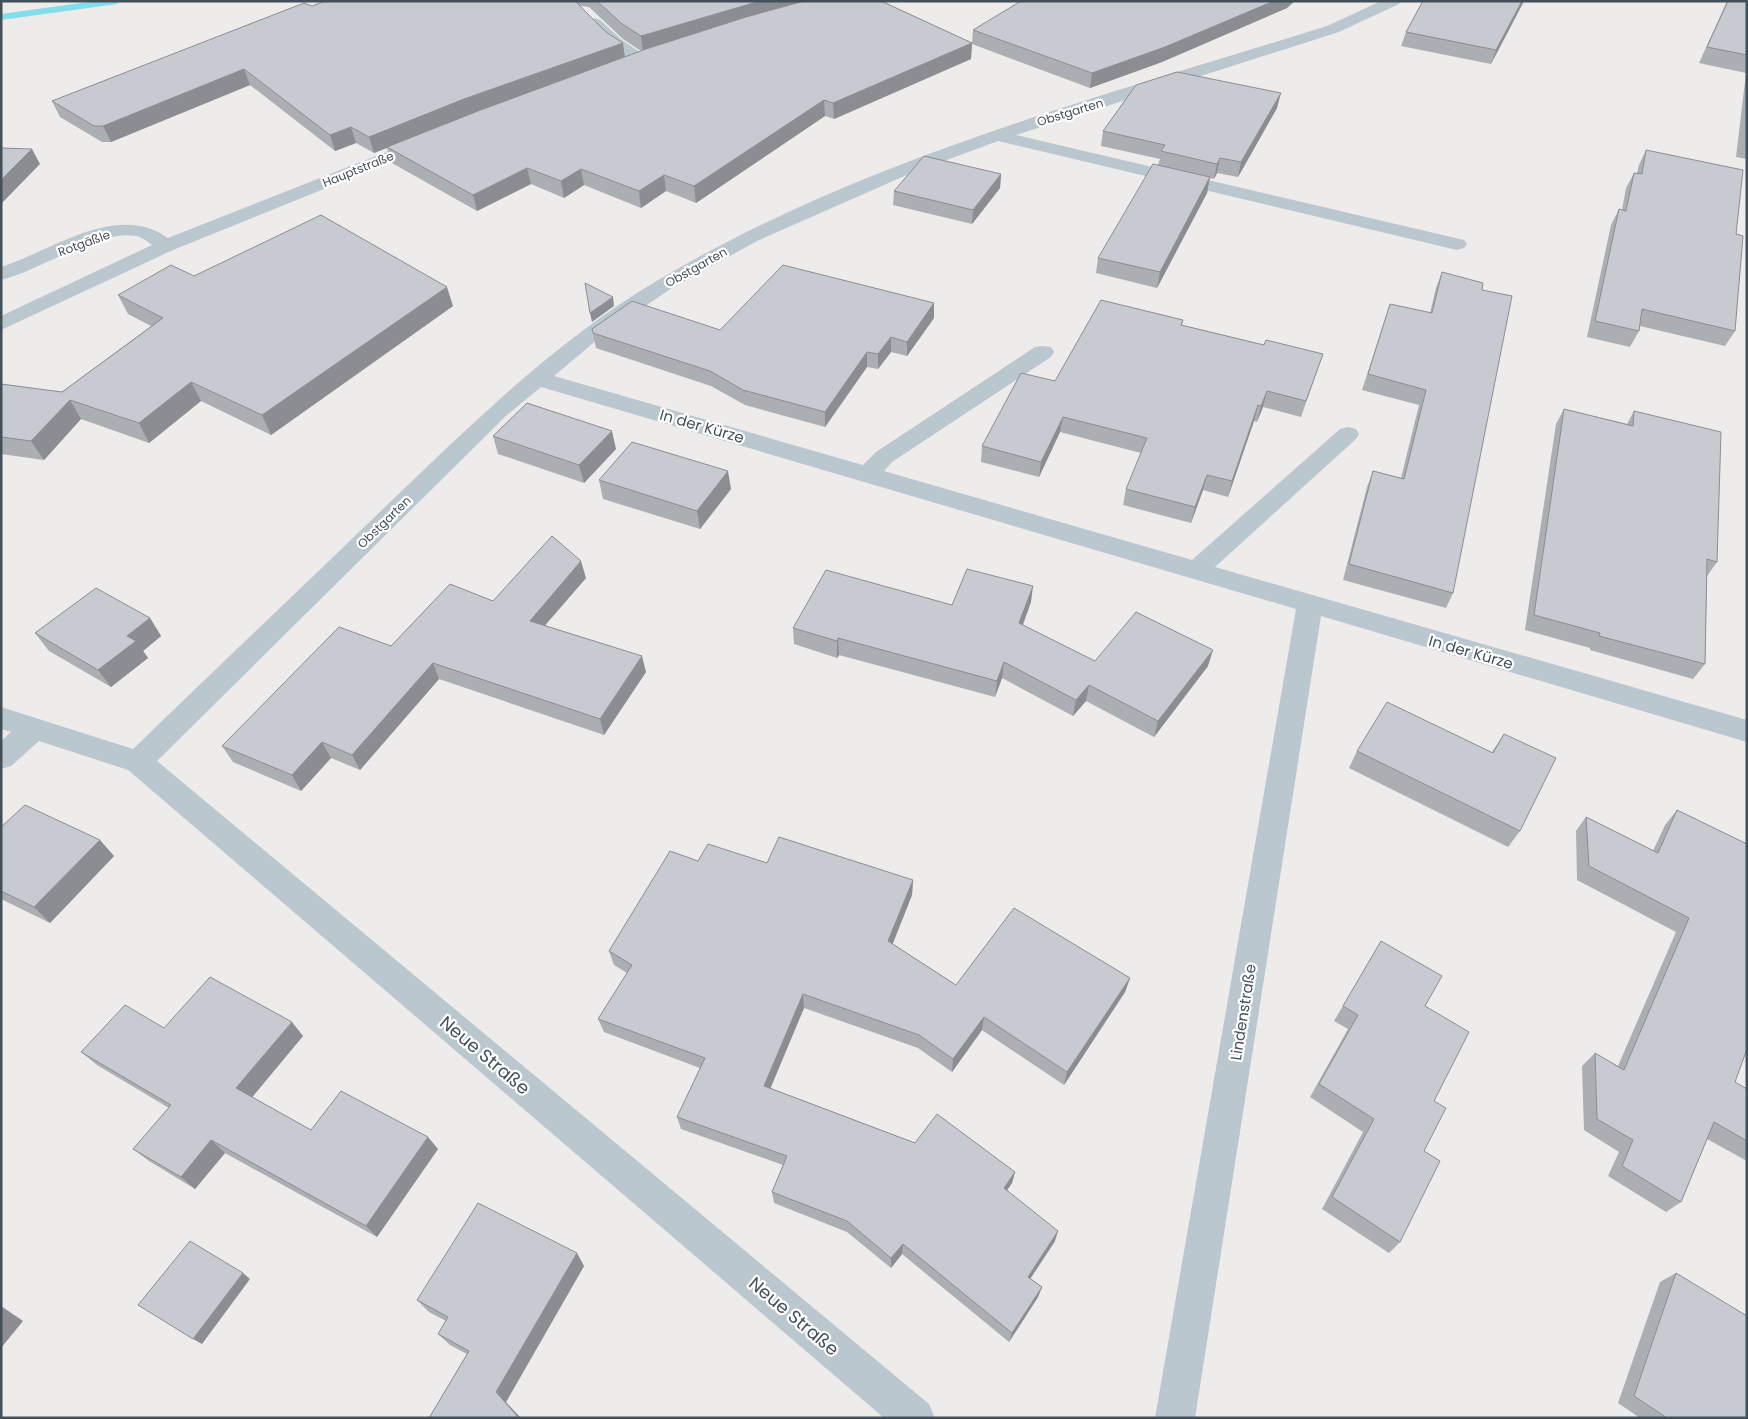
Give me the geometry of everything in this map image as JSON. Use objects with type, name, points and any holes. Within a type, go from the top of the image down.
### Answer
[{"type":"street","name":"Obstgarten","points":[[138,762],[499,410],[597,330],[664,284],[750,237],[840,196],[996,136],[1333,30],[1394,1]]},
{"type":"street","points":[[583,11],[616,43],[640,60]]},
{"type":"street","points":[[622,66],[659,54]]},
{"type":"street","name":"Hauptstraße","points":[[1,324],[166,246],[438,136]]},
{"type":"street","points":[[996,136],[1457,244]]},
{"type":"street","name":"Rotgäßle","points":[[1,274],[21,268],[93,237],[118,231],[136,230],[148,234],[166,246]]},
{"type":"street","points":[[867,475],[884,457],[1043,352]]},
{"type":"street","name":"In der Kürze","points":[[536,378],[1747,731]]},
{"type":"street","points":[[1195,571],[1348,434]]},
{"type":"street","name":"Lindenstraße","points":[[1176,1418],[1310,605]]},
{"type":"street","name":"Neue Straße","points":[[1,718],[138,762],[915,1418]]},
{"type":"street","points":[[1,758],[35,728]]},
{"type":"building","points":[[325,1],[575,1],[606,32],[623,43],[464,99],[369,137],[351,127],[330,135],[244,69],[103,126],[94,126],[52,101],[304,3],[312,6]]},
{"type":"building","points":[[597,1],[760,1],[641,36],[621,23]]},
{"type":"building","points":[[804,1],[881,1],[972,43],[833,103],[824,100],[694,186],[664,175],[639,191],[581,169],[561,181],[527,168],[473,195],[387,147],[646,49],[746,17]]},
{"type":"building","points":[[1021,1],[1274,1],[1165,47],[1092,73],[973,30]]},
{"type":"building","points":[[1423,1],[1522,1],[1496,50],[1406,32]]},
{"type":"building","points":[[1728,1],[1747,1],[1747,55],[1707,47]]},
{"type":"building","points":[[1177,72],[1281,93],[1241,162],[1220,158],[1217,164],[1161,151],[1165,145],[1103,131],[1136,85]]},
{"type":"building","points":[[1,148],[32,149],[1,180]]},
{"type":"building","points":[[1646,150],[1743,170],[1736,234],[1743,236],[1735,331],[1642,309],[1639,331],[1595,321],[1619,209],[1626,211],[1634,173],[1642,174]]},
{"type":"building","points":[[924,156],[1001,174],[973,210],[894,191]]},
{"type":"building","points":[[1153,164],[1210,177],[1160,272],[1098,258]]},
{"type":"building","points":[[321,215],[447,287],[262,415],[191,382],[139,423],[70,400],[31,441],[1,437],[1,384],[62,392],[163,318],[118,295],[171,265],[194,276]]},
{"type":"building","points":[[783,265],[934,303],[907,342],[891,337],[878,354],[867,352],[825,412],[743,390],[710,371],[593,333],[592,329],[632,301],[720,330]]},
{"type":"building","points":[[1442,272],[1483,283],[1482,290],[1512,296],[1453,593],[1349,564],[1373,471],[1404,479],[1426,390],[1368,374],[1390,304],[1432,313]]},
{"type":"building","points":[[585,283],[613,297],[590,313]]},
{"type":"building","points":[[1101,300],[1183,320],[1181,325],[1264,345],[1266,340],[1323,354],[1306,401],[1267,391],[1261,406],[1258,405],[1232,481],[1207,475],[1195,507],[1126,489],[1147,438],[1063,417],[1041,462],[982,446],[1021,373],[1055,381]]},
{"type":"building","points":[[527,403],[612,431],[579,465],[493,436]]},
{"type":"building","points":[[1564,409],[1633,426],[1634,411],[1721,432],[1717,562],[1707,559],[1705,664],[1599,636],[1600,633],[1534,615]]},
{"type":"building","points":[[632,442],[728,471],[697,511],[599,480]]},
{"type":"building","points":[[552,536],[581,561],[530,621],[642,656],[600,719],[433,663],[352,755],[322,742],[292,775],[222,746],[339,627],[391,646],[450,584],[493,601]]},
{"type":"building","points":[[967,569],[1033,586],[1019,623],[1095,661],[1136,612],[1213,650],[1158,721],[1089,685],[1076,700],[1004,662],[997,681],[838,638],[837,641],[793,628],[826,570],[952,605]]},
{"type":"building","points":[[96,588],[150,618],[127,636],[136,641],[98,670],[35,633]]},
{"type":"building","points":[[1387,702],[1493,753],[1504,734],[1556,758],[1520,831],[1357,751]]},
{"type":"building","points":[[25,805],[100,840],[34,907],[1,891],[1,827]]},
{"type":"building","points":[[1677,810],[1747,844],[1747,1049],[1735,1082],[1747,1089],[1747,1141],[1714,1122],[1681,1202],[1622,1166],[1633,1140],[1597,1119],[1595,1053],[1624,1070],[1689,918],[1589,866],[1586,817],[1658,853]]},
{"type":"building","points":[[779,837],[913,880],[888,941],[956,985],[1014,908],[1130,978],[1067,1072],[984,1017],[953,1059],[919,1035],[803,994],[764,1086],[915,1143],[937,1114],[1015,1172],[1004,1188],[1058,1231],[1028,1277],[1042,1287],[1012,1333],[903,1244],[891,1258],[847,1221],[772,1192],[787,1156],[677,1117],[705,1058],[598,1019],[632,965],[609,951],[670,851],[698,861],[708,844],[767,863]]},
{"type":"building","points":[[1381,941],[1442,976],[1425,1006],[1469,1032],[1434,1101],[1446,1108],[1424,1151],[1440,1161],[1400,1242],[1332,1197],[1374,1119],[1319,1084],[1358,1015],[1343,1006]]},
{"type":"building","points":[[210,977],[292,1022],[236,1088],[311,1130],[341,1091],[428,1137],[366,1226],[211,1140],[181,1177],[133,1149],[171,1105],[81,1052],[125,1005],[164,1028]]},
{"type":"building","points":[[478,1203],[577,1253],[496,1392],[519,1418],[429,1418],[469,1351],[438,1334],[448,1317],[417,1300]]},
{"type":"building","points":[[190,1241],[243,1273],[193,1339],[138,1305]]},
{"type":"building","points":[[1676,1273],[1747,1316],[1747,1418],[1667,1418],[1634,1396]]},
{"type":"waterway","points":[[1,17],[117,1]]}]
